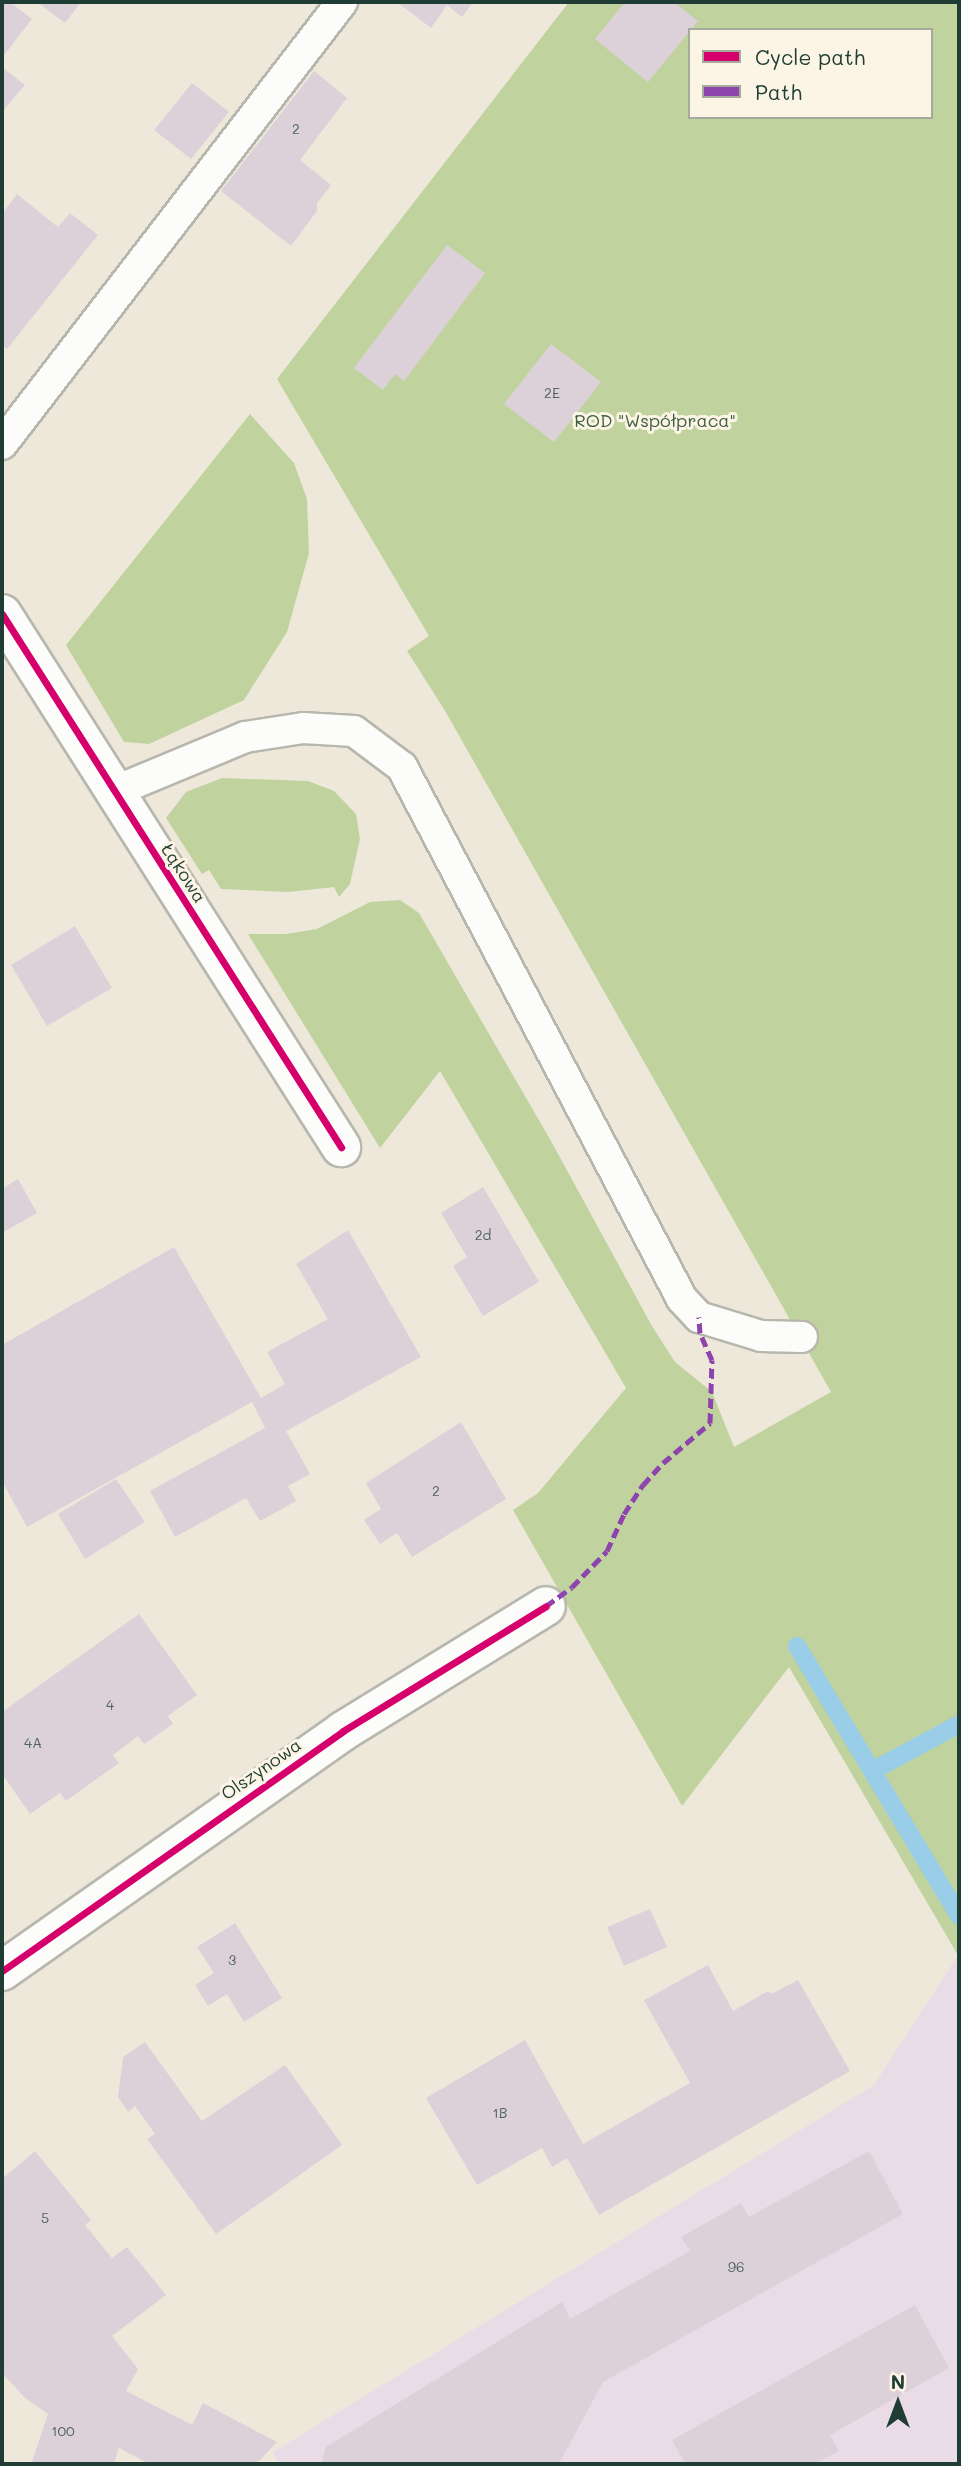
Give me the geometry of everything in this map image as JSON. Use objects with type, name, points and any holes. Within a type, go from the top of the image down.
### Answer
[{"type":"street","name":"Łąkowa","points":[[2,614],[341,1147]]},
{"type":"street","name":"Olszynowa","points":[[2,1971],[343,1731],[547,1606]]},
{"type":"lane","points":[[2,444],[342,2]]},
{"type":"lane","points":[[113,792],[245,737],[303,728],[354,731],[402,767],[682,1299],[699,1317],[761,1336],[802,1337]]},
{"type":"shaded area","points":[[958,1955],[959,2464],[278,2464],[273,2452],[874,2085]]},
{"type":"green space","name":"ROD \"Współpraca\"","points":[[569,2],[959,2],[959,1957],[789,1667],[682,1806],[513,1510],[538,1493],[626,1388],[440,1071],[380,1148],[248,934],[286,934],[317,929],[370,902],[400,900],[419,913],[551,1141],[652,1326],[675,1362],[712,1392],[734,1447],[831,1392],[444,709],[407,651],[429,636],[277,379]]},
{"type":"green space","points":[[250,414],[294,463],[307,499],[309,553],[287,632],[244,700],[149,744],[124,742],[66,645]]},
{"type":"green space","points":[[222,778],[308,781],[334,791],[356,814],[360,839],[350,884],[339,897],[334,887],[288,892],[221,889],[209,870],[202,874],[166,818],[186,792]]},
{"type":"building","points":[[2,2],[10,2],[32,19],[2,58]]},
{"type":"building","points":[[37,2],[81,2],[65,23]]},
{"type":"building","points":[[397,2],[473,2],[462,17],[447,5],[431,28]]},
{"type":"building","points":[[625,2],[674,2],[698,21],[692,28],[688,28],[688,33],[648,82],[595,39]]},
{"type":"building","points":[[2,67],[25,85],[2,112]]},
{"type":"building","points":[[314,71],[347,98],[300,160],[331,185],[317,203],[317,211],[291,246],[221,191]]},
{"type":"building","points":[[192,83],[229,112],[191,159],[154,130]]},
{"type":"building","points":[[17,194],[58,227],[70,213],[98,235],[7,349],[2,345],[2,214]]},
{"type":"building","points":[[447,245],[485,273],[404,381],[395,374],[383,390],[354,368]]},
{"type":"building","points":[[551,344],[601,382],[554,442],[504,404]]},
{"type":"building","points":[[75,926],[112,988],[47,1026],[11,965]]},
{"type":"building","points":[[18,1179],[37,1213],[2,1233],[2,1189]]},
{"type":"building","points":[[483,1187],[539,1282],[483,1316],[453,1266],[467,1257],[441,1213]]},
{"type":"building","points":[[348,1230],[421,1357],[286,1431],[310,1474],[288,1486],[296,1501],[260,1521],[246,1498],[175,1537],[150,1491],[265,1428],[252,1402],[27,1527],[2,1481],[2,1345],[174,1247],[261,1398],[285,1384],[267,1352],[328,1319],[296,1264]]},
{"type":"building","points":[[461,1422],[506,1499],[412,1557],[397,1533],[380,1544],[364,1520],[381,1509],[366,1483]]},
{"type":"building","points":[[116,1479],[145,1522],[85,1559],[58,1514]]},
{"type":"building","points":[[139,1614],[197,1695],[168,1716],[173,1724],[144,1744],[138,1736],[113,1755],[119,1763],[66,1801],[60,1793],[30,1814],[2,1774],[2,1712]]},
{"type":"building","points":[[650,1909],[667,1947],[624,1966],[607,1927]]},
{"type":"building","points":[[235,1923],[282,1998],[244,2022],[227,1994],[208,2006],[195,1985],[214,1973],[197,1947]]},
{"type":"building","points":[[708,1965],[733,2011],[768,1991],[771,1994],[798,1980],[850,2071],[599,2215],[567,2158],[552,2167],[542,2148],[477,2185],[426,2098],[525,2040],[583,2144],[690,2083],[644,2000]]},
{"type":"building","points":[[145,2042],[202,2121],[285,2065],[342,2145],[216,2234],[147,2139],[155,2134],[135,2106],[128,2112],[118,2097],[123,2057]]},
{"type":"building","points":[[35,2151],[91,2220],[85,2225],[112,2258],[127,2247],[166,2295],[112,2336],[138,2369],[126,2391],[192,2425],[203,2403],[277,2442],[260,2460],[252,2464],[149,2464],[119,2448],[114,2464],[31,2464],[48,2414],[25,2398],[2,2373],[2,2179]]},
{"type":"building","points":[[869,2151],[903,2214],[603,2382],[559,2464],[321,2464],[326,2447],[562,2302],[570,2319],[690,2251],[681,2237],[741,2203],[749,2217]]},
{"type":"building","points":[[915,2305],[949,2368],[830,2435],[839,2451],[814,2464],[685,2464],[672,2440]]},
{"type":"waterway","points":[[797,1646],[959,1916]]},
{"type":"waterway","points":[[874,1770],[959,1724]]},
{"type":"marked path","points":[[546,1606],[572,1587],[607,1551],[624,1514],[643,1485],[663,1463],[710,1423],[712,1360],[700,1333],[699,1317]]},
{"type":"cycle path","points":[[2,614],[341,1147]]},
{"type":"cycle path","points":[[2,1971],[343,1731],[546,1606]]}]
